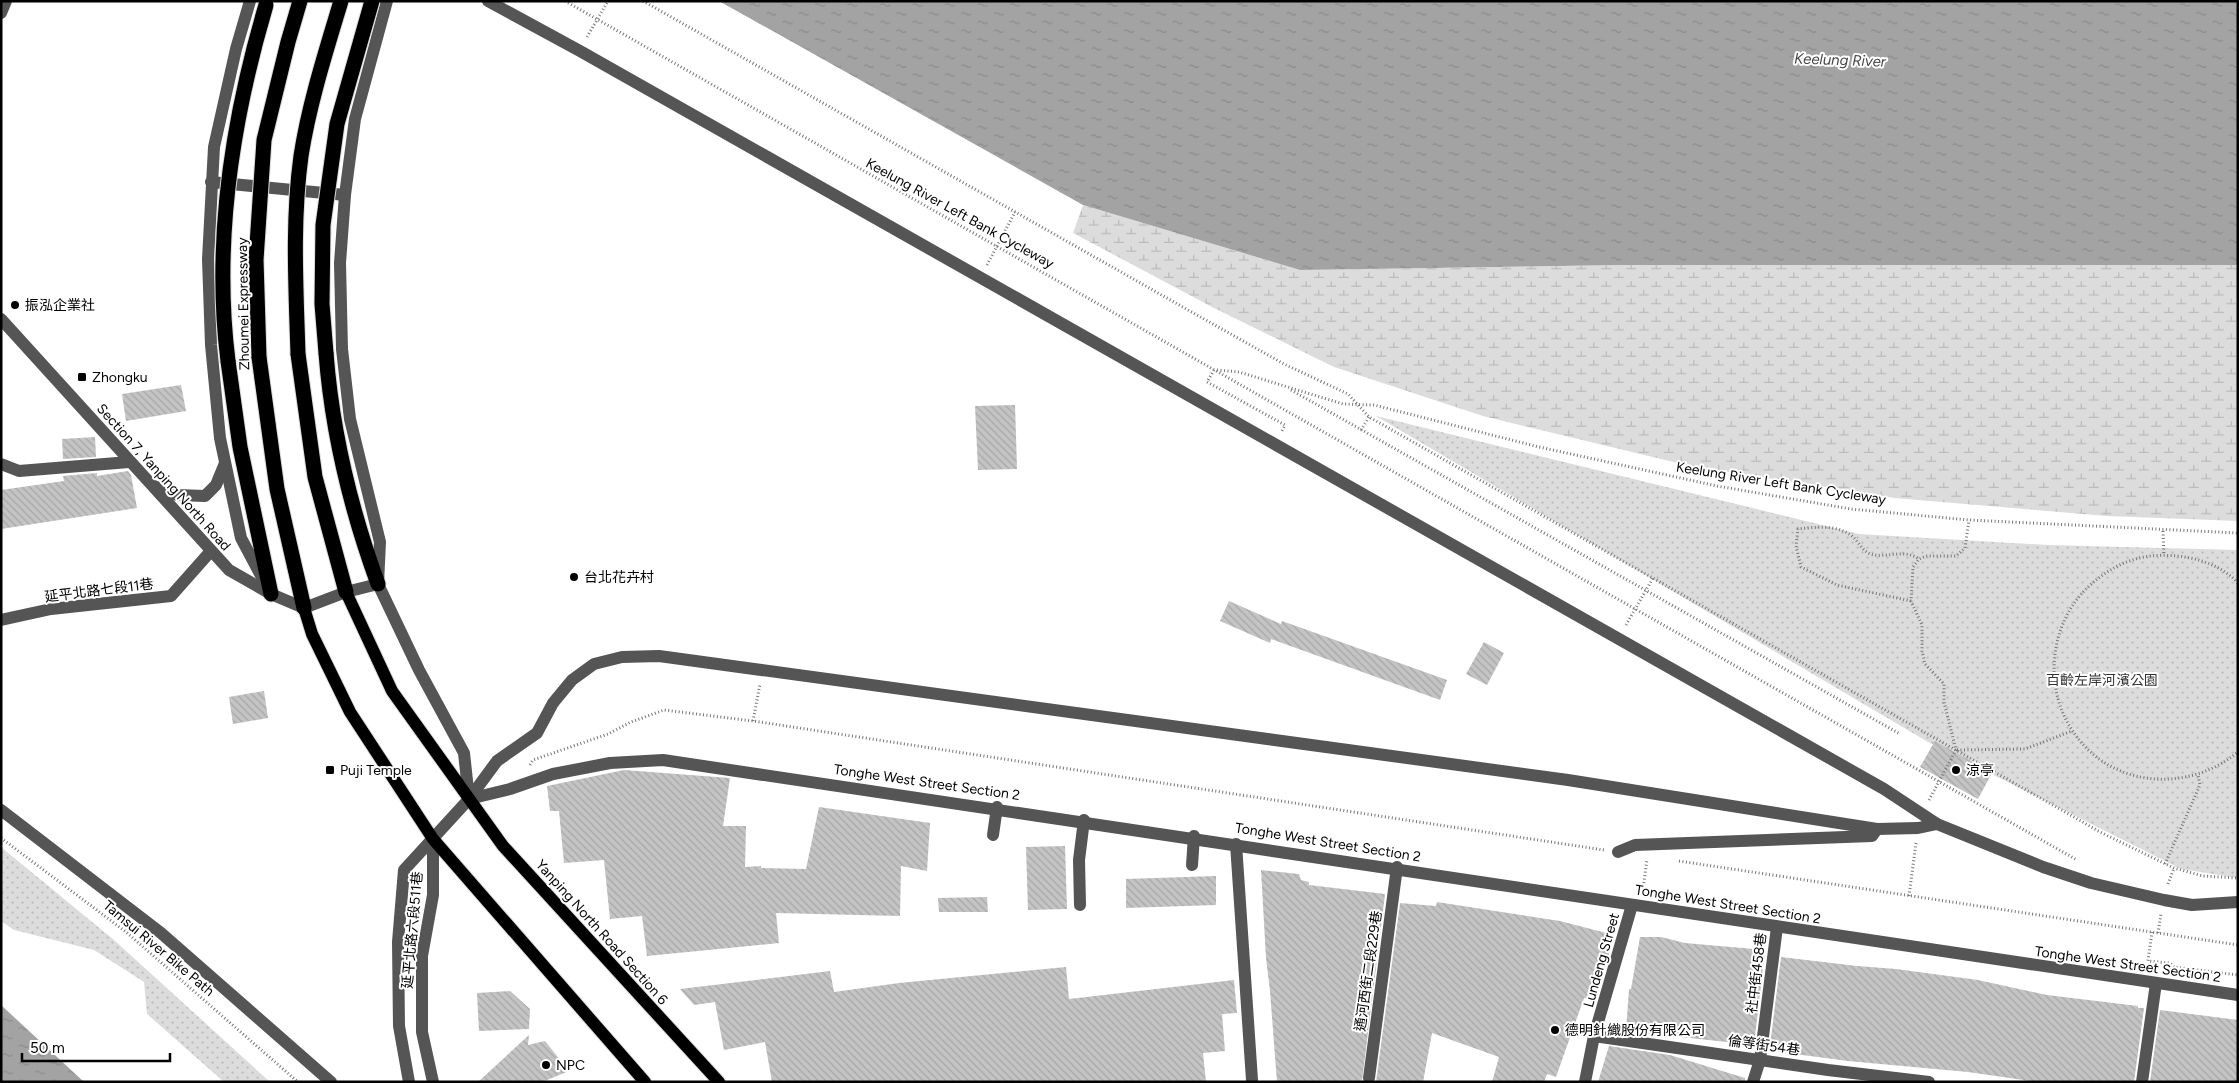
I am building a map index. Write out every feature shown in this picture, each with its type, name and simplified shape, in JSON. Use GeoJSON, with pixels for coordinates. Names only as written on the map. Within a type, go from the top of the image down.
{"type":"FeatureCollection","features":[{"type":"Feature","properties":{"kind":"highway"},"geometry":{"type":"LineString","coordinates":[[267,1],[249,60],[230,168],[222,258],[228,361],[240,447],[270,594]]}},
{"type":"Feature","properties":{"kind":"highway","name":"Zhoumei Expressway"},"geometry":{"type":"LineString","coordinates":[[300,1],[264,140],[256,260],[259,358],[277,489],[304,608]]}},
{"type":"Feature","properties":{"kind":"highway"},"geometry":{"type":"LineString","coordinates":[[341,1],[323,62],[301,156],[294,247],[298,354],[315,477],[346,592]]}},
{"type":"Feature","properties":{"kind":"highway"},"geometry":{"type":"LineString","coordinates":[[372,1],[336,124],[323,225],[322,304],[328,385],[345,471],[364,546],[378,584]]}},
{"type":"Feature","properties":{"kind":"main road"},"geometry":{"type":"LineString","coordinates":[[346,592],[392,691],[469,799]]}},
{"type":"Feature","properties":{"kind":"main road"},"geometry":{"type":"LineString","coordinates":[[304,608],[312,634],[350,712],[433,839],[645,1082]]}},
{"type":"Feature","properties":{"kind":"main road","name":"Yanping North Road Section 6"},"geometry":{"type":"LineString","coordinates":[[469,799],[503,846],[719,1082]]}},
{"type":"Feature","properties":{"kind":"street"},"geometry":{"type":"LineString","coordinates":[[1,13],[6,1]]}},
{"type":"Feature","properties":{"kind":"street"},"geometry":{"type":"LineString","coordinates":[[250,1],[236,49],[214,148],[208,260],[211,345],[220,438],[241,538],[270,594]]}},
{"type":"Feature","properties":{"kind":"street"},"geometry":{"type":"LineString","coordinates":[[387,1],[355,119],[345,195],[340,263],[342,349],[350,419],[380,542],[378,584],[419,670],[464,753],[469,799]]}},
{"type":"Feature","properties":{"kind":"street"},"geometry":{"type":"LineString","coordinates":[[488,1],[580,51],[1858,774],[1937,824],[2043,867],[2091,883],[2192,905],[2238,902]]}},
{"type":"Feature","properties":{"kind":"street"},"geometry":{"type":"LineString","coordinates":[[211,182],[345,195]]}},
{"type":"Feature","properties":{"kind":"street","name":"Section 7, Yanping North Road"},"geometry":{"type":"LineString","coordinates":[[1,318],[210,552],[229,570],[270,594],[304,608]]}},
{"type":"Feature","properties":{"kind":"street"},"geometry":{"type":"LineString","coordinates":[[1,464],[19,471],[129,462]]}},
{"type":"Feature","properties":{"kind":"street"},"geometry":{"type":"LineString","coordinates":[[150,484],[177,495],[204,496],[216,485],[225,463]]}},
{"type":"Feature","properties":{"kind":"street","name":"延平北路七段11巷"},"geometry":{"type":"LineString","coordinates":[[1,620],[50,609],[171,596],[210,552]]}},
{"type":"Feature","properties":{"kind":"street"},"geometry":{"type":"LineString","coordinates":[[304,608],[346,592],[378,584]]}},
{"type":"Feature","properties":{"kind":"street"},"geometry":{"type":"LineString","coordinates":[[409,1082],[399,1026],[398,942],[404,870],[469,799],[497,761],[537,733],[553,703],[572,680],[594,664],[622,657],[659,656],[1568,780],[1877,829],[1918,828],[1937,824]]}},
{"type":"Feature","properties":{"kind":"street","name":"Tonghe West Street Section 2"},"geometry":{"type":"LineString","coordinates":[[469,799],[510,789],[553,774],[610,763],[663,760],[1194,836],[1632,905],[2238,995]]}},
{"type":"Feature","properties":{"kind":"street"},"geometry":{"type":"LineString","coordinates":[[993,835],[997,807]]}},
{"type":"Feature","properties":{"kind":"street"},"geometry":{"type":"LineString","coordinates":[[1,810],[160,933],[332,1082]]}},
{"type":"Feature","properties":{"kind":"street"},"geometry":{"type":"LineString","coordinates":[[1080,905],[1079,860],[1084,820]]}},
{"type":"Feature","properties":{"kind":"street"},"geometry":{"type":"LineString","coordinates":[[1618,852],[1635,845],[1872,836],[1877,829]]}},
{"type":"Feature","properties":{"kind":"street"},"geometry":{"type":"LineString","coordinates":[[1192,865],[1194,836]]}},
{"type":"Feature","properties":{"kind":"street","name":"延平北路六段511巷"},"geometry":{"type":"LineString","coordinates":[[433,839],[433,895],[422,956],[422,1032],[433,1082]]}},
{"type":"Feature","properties":{"kind":"street"},"geometry":{"type":"LineString","coordinates":[[1236,844],[1252,1080]]}},
{"type":"Feature","properties":{"kind":"street","name":"通河西街二段229巷"},"geometry":{"type":"LineString","coordinates":[[1369,1078],[1397,868]]}},
{"type":"Feature","properties":{"kind":"street","name":"Lundeng Street"},"geometry":{"type":"LineString","coordinates":[[1585,1082],[1594,1036],[1632,905]]}},
{"type":"Feature","properties":{"kind":"street","name":"社中街458巷"},"geometry":{"type":"LineString","coordinates":[[1753,1082],[1760,1060],[1777,927]]}},
{"type":"Feature","properties":{"kind":"street"},"geometry":{"type":"LineString","coordinates":[[2142,1082],[2156,983]]}},
{"type":"Feature","properties":{"kind":"street","name":"倫等街54巷"},"geometry":{"type":"LineString","coordinates":[[1594,1036],[1929,1082]]}},
{"type":"Feature","properties":{"kind":"path","name":"Keelung River Left Bank Cycleway"},"geometry":{"type":"LineString","coordinates":[[565,1],[1214,370],[1239,372],[1343,404],[1374,406],[1539,447],[1717,486],[1851,509],[1969,520],[2238,533]]}},
{"type":"Feature","properties":{"kind":"path"},"geometry":{"type":"LineString","coordinates":[[597,20],[608,1]]}},
{"type":"Feature","properties":{"kind":"path","name":"Keelung River Left Bank Cycleway"},"geometry":{"type":"LineString","coordinates":[[643,1],[1284,364],[1348,394],[1359,406]]}},
{"type":"Feature","properties":{"kind":"path"},"geometry":{"type":"LineString","coordinates":[[984,270],[1015,212]]}},
{"type":"Feature","properties":{"kind":"path"},"geometry":{"type":"LineString","coordinates":[[1273,429],[1281,433],[1285,425],[1207,382],[1214,370],[2083,863]]}},
{"type":"Feature","properties":{"kind":"path"},"geometry":{"type":"LineString","coordinates":[[1284,386],[1900,734]]}},
{"type":"Feature","properties":{"kind":"path"},"geometry":{"type":"LineString","coordinates":[[1359,406],[1369,416],[2102,833],[2174,868],[2203,876],[2238,878]]}},
{"type":"Feature","properties":{"kind":"path"},"geometry":{"type":"LineString","coordinates":[[1361,430],[1369,416]]}},
{"type":"Feature","properties":{"kind":"path"},"geometry":{"type":"LineString","coordinates":[[1921,814],[1941,781],[1956,750],[1944,702],[1944,684],[1925,664],[1922,651],[1922,625],[1911,601],[1913,567],[1919,559],[1926,556],[1956,556],[1965,548],[1969,520]]}},
{"type":"Feature","properties":{"kind":"path"},"geometry":{"type":"LineString","coordinates":[[1911,601],[1838,585],[1801,567],[1796,546],[1798,528],[1819,526],[1845,532],[1869,553],[1881,555],[1905,553],[1919,559]]}},
{"type":"Feature","properties":{"kind":"path"},"geometry":{"type":"LineString","coordinates":[[2163,530],[2164,555]]}},
{"type":"Feature","properties":{"kind":"path"},"geometry":{"type":"LineString","coordinates":[[2238,583],[2218,568],[2182,556],[2164,555],[2127,562],[2111,569],[2082,593],[2066,616],[2057,642],[2054,677],[2062,710],[2072,731],[2094,754],[2125,772],[2161,781],[2198,775],[2215,768],[2238,752]]}},
{"type":"Feature","properties":{"kind":"path"},"geometry":{"type":"LineString","coordinates":[[1636,608],[1653,578]]}},
{"type":"Feature","properties":{"kind":"path"},"geometry":{"type":"LineString","coordinates":[[753,721],[762,671]]}},
{"type":"Feature","properties":{"kind":"path"},"geometry":{"type":"LineString","coordinates":[[533,760],[608,734],[631,722],[664,710],[753,721],[1618,852]]}},
{"type":"Feature","properties":{"kind":"path"},"geometry":{"type":"LineString","coordinates":[[1956,750],[2025,749],[2072,731]]}},
{"type":"Feature","properties":{"kind":"path"},"geometry":{"type":"LineString","coordinates":[[2165,864],[2200,785],[2198,775]]}},
{"type":"Feature","properties":{"kind":"path"},"geometry":{"type":"LineString","coordinates":[[1909,896],[1918,828]]}},
{"type":"Feature","properties":{"kind":"path","name":"Tamsui River Bike Path"},"geometry":{"type":"LineString","coordinates":[[1,838],[126,932],[298,1082]]}},
{"type":"Feature","properties":{"kind":"path"},"geometry":{"type":"LineString","coordinates":[[1635,892],[1642,893],[1647,856],[1657,858]]}},
{"type":"Feature","properties":{"kind":"path"},"geometry":{"type":"LineString","coordinates":[[1676,860],[2238,944]]}},
{"type":"Feature","properties":{"kind":"path"},"geometry":{"type":"LineString","coordinates":[[2166,891],[2174,868]]}},
{"type":"Feature","properties":{"kind":"path"},"geometry":{"type":"LineString","coordinates":[[2158,933],[2162,909]]}},
{"type":"Feature","properties":{"kind":"path"},"geometry":{"type":"LineString","coordinates":[[2152,932],[2148,960],[2170,964],[2174,967],[2238,976]]}},
{"type":"Feature","properties":{"kind":"green space"},"geometry":{"type":"Polygon","coordinates":[[[1083,205],[1300,270],[1620,265],[2238,265],[2238,521],[2107,516],[1894,498],[1690,466],[1483,416],[1334,367],[1214,308],[1073,233],[1083,205]]]}},
{"type":"Feature","properties":{"kind":"green space","name":"百齡左岸河濱公園"},"geometry":{"type":"Polygon","coordinates":[[[1376,416],[1859,534],[2048,545],[2238,550],[2238,878],[2181,869],[1928,742],[1376,416]]]}},
{"type":"Feature","properties":{"kind":"green space"},"geometry":{"type":"Polygon","coordinates":[[[1,847],[114,940],[270,1082],[224,1082],[147,1014],[144,982],[94,950],[14,930],[1,921],[1,847]]]}},
{"type":"Feature","properties":{"kind":"water","name":"Keelung River"},"geometry":{"type":"Polygon","coordinates":[[[719,1],[2238,1],[2238,265],[1620,265],[1300,270],[1083,205],[719,1]]]}},
{"type":"Feature","properties":{"kind":"water"},"geometry":{"type":"Polygon","coordinates":[[[1,1005],[84,1082],[1,1082],[1,1005]]]}},
{"type":"Feature","properties":{"kind":"building"},"geometry":{"type":"Polygon","coordinates":[[[181,385],[186,411],[126,421],[122,394],[181,385]]]}},
{"type":"Feature","properties":{"kind":"building"},"geometry":{"type":"Polygon","coordinates":[[[1015,405],[1017,469],[978,470],[975,406],[1015,405]]]}},
{"type":"Feature","properties":{"kind":"building"},"geometry":{"type":"Polygon","coordinates":[[[95,437],[96,457],[63,459],[62,439],[95,437]]]}},
{"type":"Feature","properties":{"kind":"building"},"geometry":{"type":"Polygon","coordinates":[[[128,471],[131,475],[137,508],[1,529],[1,490],[64,481],[63,476],[97,473],[97,476],[128,471]]]}},
{"type":"Feature","properties":{"kind":"building"},"geometry":{"type":"Polygon","coordinates":[[[1229,601],[1281,624],[1282,621],[1447,680],[1440,700],[1271,639],[1270,643],[1220,621],[1229,601]]]}},
{"type":"Feature","properties":{"kind":"building"},"geometry":{"type":"Polygon","coordinates":[[[1484,642],[1504,653],[1487,685],[1466,674],[1484,642]]]}},
{"type":"Feature","properties":{"kind":"building"},"geometry":{"type":"Polygon","coordinates":[[[264,691],[268,718],[233,724],[229,697],[264,691]]]}},
{"type":"Feature","properties":{"kind":"building","name":"涼亭"},"geometry":{"type":"Polygon","coordinates":[[[1935,741],[1992,773],[1978,799],[1920,767],[1935,741]]]}},
{"type":"Feature","properties":{"kind":"building"},"geometry":{"type":"Polygon","coordinates":[[[624,770],[730,778],[723,826],[746,826],[745,867],[761,866],[761,868],[806,869],[819,807],[930,823],[927,871],[901,866],[900,916],[776,913],[779,943],[647,956],[642,916],[610,919],[604,860],[564,863],[559,811],[550,811],[547,786],[624,770]]]}},
{"type":"Feature","properties":{"kind":"building"},"geometry":{"type":"Polygon","coordinates":[[[1065,846],[1067,909],[1028,910],[1026,847],[1065,846]]]}},
{"type":"Feature","properties":{"kind":"building"},"geometry":{"type":"Polygon","coordinates":[[[1261,870],[1299,874],[1301,880],[1309,882],[1309,885],[1385,894],[1362,1081],[1277,1082],[1266,958],[1261,870]]]}},
{"type":"Feature","properties":{"kind":"building"},"geometry":{"type":"Polygon","coordinates":[[[1216,876],[1216,905],[1126,908],[1126,879],[1216,876]]]}},
{"type":"Feature","properties":{"kind":"building"},"geometry":{"type":"Polygon","coordinates":[[[987,897],[988,912],[939,912],[938,898],[987,897]]]}},
{"type":"Feature","properties":{"kind":"building"},"geometry":{"type":"Polygon","coordinates":[[[1437,902],[1560,921],[1614,935],[1596,1001],[1584,998],[1556,1077],[1547,1074],[1544,1082],[1492,1082],[1499,1057],[1432,1033],[1423,1082],[1376,1082],[1400,903],[1436,906],[1437,902]]]}},
{"type":"Feature","properties":{"kind":"building"},"geometry":{"type":"Polygon","coordinates":[[[1640,937],[1661,937],[1685,943],[1765,950],[1754,1045],[1626,1031],[1629,989],[1631,989],[1640,937]]]}},
{"type":"Feature","properties":{"kind":"building"},"geometry":{"type":"Polygon","coordinates":[[[1781,957],[1978,980],[2047,995],[2144,1008],[2134,1082],[2037,1082],[1968,1072],[1848,1061],[1773,1051],[1773,1047],[1770,1046],[1781,957]]]}},
{"type":"Feature","properties":{"kind":"building"},"geometry":{"type":"Polygon","coordinates":[[[1066,967],[1069,999],[1234,980],[1237,1013],[1222,1014],[1225,1051],[1203,1053],[1206,1082],[772,1082],[765,1042],[724,1050],[715,1002],[694,1005],[680,989],[830,971],[834,992],[899,983],[1066,967]]]}},
{"type":"Feature","properties":{"kind":"building"},"geometry":{"type":"Polygon","coordinates":[[[510,991],[530,1009],[529,1029],[479,1031],[477,993],[510,991]]]}},
{"type":"Feature","properties":{"kind":"building"},"geometry":{"type":"Polygon","coordinates":[[[2160,1010],[2238,1020],[2238,1082],[2150,1082],[2160,1010]]]}},
{"type":"Feature","properties":{"kind":"building"},"geometry":{"type":"Polygon","coordinates":[[[529,1035],[528,1045],[545,1041],[569,1071],[542,1082],[478,1082],[529,1035]]]}},
{"type":"Feature","properties":{"kind":"building"},"geometry":{"type":"Polygon","coordinates":[[[1609,1046],[1670,1055],[1745,1078],[1745,1082],[1598,1082],[1609,1046]]]}},
{"type":"Feature","properties":{"kind":"place","name":"振泓企業社"},"geometry":{"type":"Point","coordinates":[15,305]}},
{"type":"Feature","properties":{"kind":"place","name":"Zhongku"},"geometry":{"type":"Point","coordinates":[82,377]}},
{"type":"Feature","properties":{"kind":"place","name":"台北花卉村"},"geometry":{"type":"Point","coordinates":[574,577]}},
{"type":"Feature","properties":{"kind":"place","name":"Puji Temple"},"geometry":{"type":"Point","coordinates":[330,770]}},
{"type":"Feature","properties":{"kind":"place","name":"涼亭"},"geometry":{"type":"Point","coordinates":[1956,770]}},
{"type":"Feature","properties":{"kind":"place","name":"德明針織股份有限公司"},"geometry":{"type":"Point","coordinates":[1555,1030]}},
{"type":"Feature","properties":{"kind":"place","name":"NPC"},"geometry":{"type":"Point","coordinates":[546,1065]}}]}
